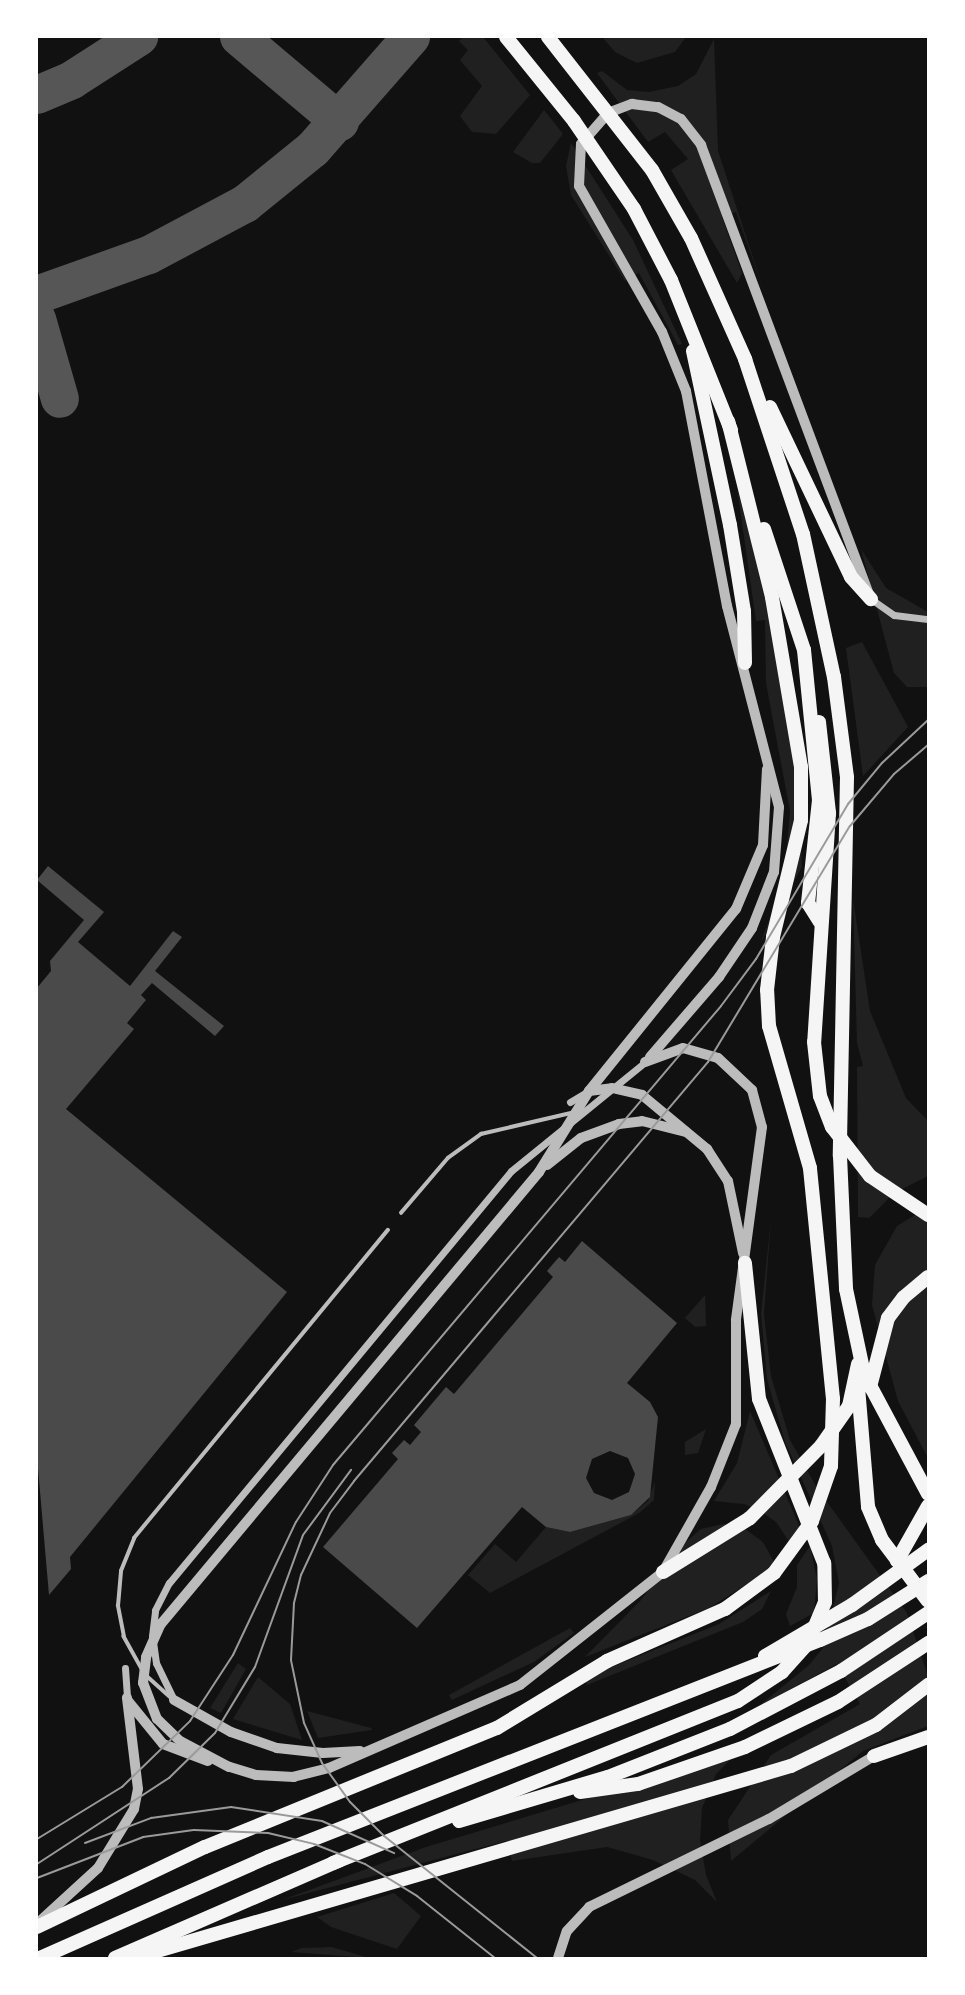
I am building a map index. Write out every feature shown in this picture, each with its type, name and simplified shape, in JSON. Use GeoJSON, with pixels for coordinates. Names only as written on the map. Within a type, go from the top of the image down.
{"type":"FeatureCollection","features":[{"type":"Feature","properties":{"kind":"highway"},"geometry":{"type":"LineString","coordinates":[[506,37],[620,185],[682,305],[728,421],[804,650],[825,750],[827,783],[814,1042],[820,1096],[832,1127],[870,1177],[928,1215]]}},
{"type":"Feature","properties":{"kind":"highway"},"geometry":{"type":"LineString","coordinates":[[548,37],[666,192],[703,261],[746,359],[802,468],[850,577],[871,599]]}},
{"type":"Feature","properties":{"kind":"highway"},"geometry":{"type":"LineString","coordinates":[[682,305],[730,525],[744,611],[745,663]]}},
{"type":"Feature","properties":{"kind":"highway"},"geometry":{"type":"LineString","coordinates":[[746,359],[803,534],[844,740],[840,1156],[846,1289],[864,1385],[868,1507],[882,1540],[928,1601]]}},
{"type":"Feature","properties":{"kind":"highway"},"geometry":{"type":"LineString","coordinates":[[37,1925],[205,1847],[497,1728],[607,1661],[714,1615],[756,1589],[789,1556],[818,1508],[831,1466],[834,1426],[820,1254],[810,1168],[769,1026],[767,990],[773,937],[801,820],[801,767],[772,597],[728,421]]}},
{"type":"Feature","properties":{"kind":"highway"},"geometry":{"type":"LineString","coordinates":[[804,650],[819,800],[808,903],[820,922]]}},
{"type":"Feature","properties":{"kind":"highway"},"geometry":{"type":"LineString","coordinates":[[115,1958],[333,1863],[738,1701],[782,1672],[808,1643],[825,1602],[824,1563],[759,1399],[745,1263]]}},
{"type":"Feature","properties":{"kind":"highway"},"geometry":{"type":"LineString","coordinates":[[663,1572],[750,1518],[821,1446],[864,1385],[888,1318],[904,1297],[928,1277]]}},
{"type":"Feature","properties":{"kind":"highway"},"geometry":{"type":"LineString","coordinates":[[864,1385],[928,1493]]}},
{"type":"Feature","properties":{"kind":"highway"},"geometry":{"type":"LineString","coordinates":[[897,1561],[928,1506]]}},
{"type":"Feature","properties":{"kind":"highway"},"geometry":{"type":"LineString","coordinates":[[734,1674],[852,1605],[928,1550]]}},
{"type":"Feature","properties":{"kind":"highway"},"geometry":{"type":"LineString","coordinates":[[40,1958],[220,1877],[868,1619],[928,1581]]}},
{"type":"Feature","properties":{"kind":"highway"},"geometry":{"type":"LineString","coordinates":[[333,1863],[682,1750],[841,1671],[928,1613]]}},
{"type":"Feature","properties":{"kind":"highway"},"geometry":{"type":"LineString","coordinates":[[556,1793],[638,1784],[691,1768],[745,1747],[838,1702],[928,1643]]}},
{"type":"Feature","properties":{"kind":"highway"},"geometry":{"type":"LineString","coordinates":[[132,1958],[791,1766],[876,1726],[928,1685]]}},
{"type":"Feature","properties":{"kind":"highway"},"geometry":{"type":"LineString","coordinates":[[874,1756],[928,1737]]}},
{"type":"Feature","properties":{"kind":"street"},"geometry":{"type":"LineString","coordinates":[[371,1750],[323,1753],[277,1748],[231,1732],[174,1699],[156,1664],[152,1636],[155,1610],[169,1583],[511,1171],[602,1100],[645,1062],[719,977],[752,928],[774,872],[779,807],[767,769],[745,663],[727,606],[686,391],[670,347],[590,212],[578,177],[585,137],[608,113],[624,106],[650,105],[681,119],[701,145],[871,599],[894,615],[927,619]]}},
{"type":"Feature","properties":{"kind":"street"},"geometry":{"type":"LineString","coordinates":[[229,1767],[170,1734],[152,1711],[142,1676],[154,1635],[226,1543],[538,1172],[589,1091],[744,897],[766,831],[767,769]]}},
{"type":"Feature","properties":{"kind":"street"},"geometry":{"type":"LineString","coordinates":[[127,1698],[144,1725],[163,1744],[256,1775],[294,1777],[371,1750],[520,1685],[663,1572],[712,1488],[733,1436],[739,1402],[736,1320],[756,1198],[760,1111],[742,1076],[718,1058],[683,1048],[645,1062]]}},
{"type":"Feature","properties":{"kind":"street"},"geometry":{"type":"LineString","coordinates":[[570,1102],[589,1091],[612,1088],[637,1093],[707,1149],[728,1181],[745,1263]]}},
{"type":"Feature","properties":{"kind":"street"},"geometry":{"type":"LineString","coordinates":[[538,1172],[581,1138],[619,1124],[642,1121],[688,1132]]}},
{"type":"Feature","properties":{"kind":"street"},"geometry":{"type":"LineString","coordinates":[[37,1925],[98,1868],[134,1809],[138,1789],[125,1668]]}},
{"type":"Feature","properties":{"kind":"street"},"geometry":{"type":"LineString","coordinates":[[558,1958],[567,1931],[589,1907],[733,1838],[874,1756]]}},
{"type":"Feature","properties":{"kind":"lane"},"geometry":{"type":"LineString","coordinates":[[401,1213],[448,1158],[481,1134],[561,1116],[602,1100]]}},
{"type":"Feature","properties":{"kind":"lane"},"geometry":{"type":"LineString","coordinates":[[174,1699],[143,1671],[121,1627],[119,1584],[129,1548],[146,1519],[388,1230]]}},
{"type":"Feature","properties":{"kind":"shaded area"},"geometry":{"type":"Polygon","coordinates":[[[463,37],[483,37],[530,95],[496,134],[472,132],[460,116],[482,86],[460,60],[468,50],[459,41],[463,37]]]}},
{"type":"Feature","properties":{"kind":"shaded area"},"geometry":{"type":"Polygon","coordinates":[[[602,37],[686,37],[675,52],[637,63],[615,52],[602,37]]]}},
{"type":"Feature","properties":{"kind":"shaded area"},"geometry":{"type":"Polygon","coordinates":[[[714,39],[718,151],[765,294],[736,212],[722,217],[742,273],[737,283],[671,170],[688,159],[665,132],[648,142],[597,73],[602,71],[627,90],[649,92],[678,86],[696,74],[714,39]]]}},
{"type":"Feature","properties":{"kind":"shaded area"},"geometry":{"type":"Polygon","coordinates":[[[544,110],[563,134],[540,163],[532,163],[513,152],[544,110]]]}},
{"type":"Feature","properties":{"kind":"shaded area"},"geometry":{"type":"Polygon","coordinates":[[[571,143],[633,240],[682,344],[678,345],[639,273],[625,281],[571,195],[566,166],[571,143]]]}},
{"type":"Feature","properties":{"kind":"shaded area"},"geometry":{"type":"Polygon","coordinates":[[[737,488],[772,619],[799,793],[802,867],[760,944],[784,881],[790,811],[766,683],[765,620],[756,621],[737,488]]]}},
{"type":"Feature","properties":{"kind":"shaded area"},"geometry":{"type":"Polygon","coordinates":[[[861,549],[886,588],[928,612],[928,687],[907,687],[894,673],[861,549]]]}},
{"type":"Feature","properties":{"kind":"shaded area"},"geometry":{"type":"Polygon","coordinates":[[[862,642],[908,727],[863,776],[846,648],[862,642]]]}},
{"type":"Feature","properties":{"kind":"shaded area"},"geometry":{"type":"Polygon","coordinates":[[[853,899],[870,1011],[906,1098],[928,1121],[928,1176],[894,1193],[869,1218],[858,1217],[857,1067],[863,1066],[857,1043],[853,899]]]}},
{"type":"Feature","properties":{"kind":"shaded area"},"geometry":{"type":"Polygon","coordinates":[[[928,1207],[928,1458],[898,1401],[872,1305],[875,1265],[897,1226],[928,1207]]]}},
{"type":"Feature","properties":{"kind":"shaded area"},"geometry":{"type":"Polygon","coordinates":[[[771,1219],[764,1314],[771,1376],[790,1440],[817,1488],[907,1613],[928,1676],[928,1726],[863,1751],[731,1861],[728,1820],[771,1755],[860,1704],[837,1664],[759,1706],[809,1665],[823,1648],[839,1583],[832,1546],[785,1442],[767,1379],[761,1314],[771,1219]]]}},
{"type":"Feature","properties":{"kind":"shaded area"},"geometry":{"type":"Polygon","coordinates":[[[705,1295],[706,1326],[695,1327],[685,1318],[705,1295]]]}},
{"type":"Feature","properties":{"kind":"shaded area"},"geometry":{"type":"Polygon","coordinates":[[[750,1411],[800,1528],[790,1543],[776,1522],[762,1512],[744,1504],[714,1501],[737,1463],[750,1411]]]}},
{"type":"Feature","properties":{"kind":"shaded area"},"geometry":{"type":"Polygon","coordinates":[[[706,1429],[698,1453],[685,1455],[685,1442],[706,1429]]]}},
{"type":"Feature","properties":{"kind":"shaded area"},"geometry":{"type":"Polygon","coordinates":[[[655,1481],[654,1500],[639,1513],[490,1593],[468,1575],[495,1544],[516,1562],[546,1527],[570,1532],[631,1515],[648,1501],[655,1481]]]}},
{"type":"Feature","properties":{"kind":"shaded area"},"geometry":{"type":"Polygon","coordinates":[[[723,1524],[745,1529],[763,1542],[774,1562],[763,1574],[709,1608],[585,1657],[641,1600],[680,1547],[701,1529],[723,1524]]]}},
{"type":"Feature","properties":{"kind":"shaded area"},"geometry":{"type":"Polygon","coordinates":[[[810,1546],[817,1579],[814,1613],[790,1626],[786,1614],[797,1587],[797,1565],[810,1546]]]}},
{"type":"Feature","properties":{"kind":"shaded area"},"geometry":{"type":"Polygon","coordinates":[[[771,1591],[762,1609],[743,1622],[587,1685],[584,1678],[719,1624],[771,1591]]]}},
{"type":"Feature","properties":{"kind":"shaded area"},"geometry":{"type":"Polygon","coordinates":[[[570,1628],[574,1633],[534,1662],[452,1700],[449,1695],[570,1628]]]}},
{"type":"Feature","properties":{"kind":"shaded area"},"geometry":{"type":"Polygon","coordinates":[[[238,1663],[246,1669],[221,1713],[210,1708],[238,1663]]]}},
{"type":"Feature","properties":{"kind":"shaded area"},"geometry":{"type":"Polygon","coordinates":[[[258,1677],[290,1704],[302,1740],[233,1719],[258,1677]]]}},
{"type":"Feature","properties":{"kind":"shaded area"},"geometry":{"type":"Polygon","coordinates":[[[307,1711],[371,1728],[372,1730],[318,1738],[307,1711]]]}},
{"type":"Feature","properties":{"kind":"shaded area"},"geometry":{"type":"Polygon","coordinates":[[[727,1746],[734,1756],[716,1774],[702,1808],[700,1840],[706,1875],[717,1902],[695,1880],[653,1860],[607,1847],[512,1861],[506,1841],[282,1900],[426,1847],[615,1790],[727,1746]]]}},
{"type":"Feature","properties":{"kind":"shaded area"},"geometry":{"type":"Polygon","coordinates":[[[394,1893],[421,1916],[397,1949],[331,1927],[317,1917],[394,1893]]]}},
{"type":"Feature","properties":{"kind":"shaded area"},"geometry":{"type":"Polygon","coordinates":[[[332,1947],[369,1958],[291,1952],[302,1948],[332,1947]]]}},
{"type":"Feature","properties":{"kind":"building"},"geometry":{"type":"Polygon","coordinates":[[[48,866],[104,912],[78,942],[130,986],[173,931],[182,937],[155,971],[224,1026],[215,1036],[152,983],[141,995],[146,1000],[127,1023],[134,1029],[66,1109],[287,1292],[70,1557],[71,1569],[49,1595],[37,1457],[37,988],[51,971],[50,961],[84,920],[37,880],[48,866]]]}},
{"type":"Feature","properties":{"kind":"building"},"geometry":{"type":"Polygon","coordinates":[[[582,1241],[677,1323],[627,1383],[650,1402],[658,1417],[650,1497],[631,1515],[570,1532],[546,1527],[522,1507],[417,1628],[323,1547],[398,1459],[392,1453],[404,1440],[410,1445],[421,1432],[414,1425],[446,1387],[454,1394],[553,1277],[547,1271],[559,1257],[565,1262],[582,1241]],[[610,1451],[592,1459],[586,1478],[594,1493],[612,1500],[629,1492],[635,1474],[628,1458],[610,1451]]]}},
{"type":"Feature","properties":{"kind":"taxiway"},"geometry":{"type":"LineString","coordinates":[[37,95],[72,80],[139,37]]}},
{"type":"Feature","properties":{"kind":"taxiway"},"geometry":{"type":"LineString","coordinates":[[239,37],[340,122]]}},
{"type":"Feature","properties":{"kind":"taxiway"},"geometry":{"type":"LineString","coordinates":[[37,295],[149,255],[245,204],[313,149],[411,37]]}},
{"type":"Feature","properties":{"kind":"taxiway"},"geometry":{"type":"LineString","coordinates":[[37,319],[60,399]]}},
{"type":"Feature","properties":{"kind":"tram line"},"geometry":{"type":"LineString","coordinates":[[37,1839],[122,1787],[190,1721],[233,1655],[296,1522],[333,1465],[721,1006],[756,959],[848,804],[882,763],[928,720]]}},
{"type":"Feature","properties":{"kind":"tram line"},"geometry":{"type":"LineString","coordinates":[[537,1958],[384,1836],[350,1802],[322,1763],[304,1723],[291,1660],[294,1603],[301,1575],[330,1513],[354,1481],[708,1062],[850,826],[894,774],[928,745]]}},
{"type":"Feature","properties":{"kind":"tram line"},"geometry":{"type":"LineString","coordinates":[[37,1864],[169,1778],[215,1733],[255,1667],[303,1535],[351,1470]]}},
{"type":"Feature","properties":{"kind":"tram line"},"geometry":{"type":"LineString","coordinates":[[85,1843],[151,1818],[231,1807],[322,1821],[394,1853]]}},
{"type":"Feature","properties":{"kind":"tram line"},"geometry":{"type":"LineString","coordinates":[[37,1878],[143,1837],[194,1830],[268,1833],[314,1844],[365,1864],[417,1896],[495,1958]]}}]}
